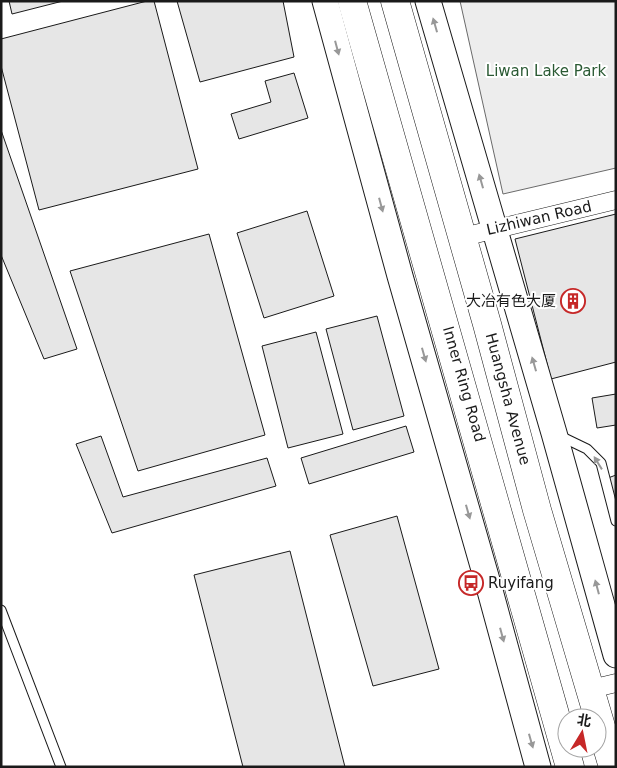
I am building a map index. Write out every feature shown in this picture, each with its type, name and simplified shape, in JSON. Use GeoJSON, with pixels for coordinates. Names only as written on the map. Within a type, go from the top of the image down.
{"type":"FeatureCollection","features":[{"type":"Feature","properties":{"kind":"highway"},"geometry":{"type":"LineString","coordinates":[[352,1],[571,767]]}},
{"type":"Feature","properties":{"kind":"highway","name":"Inner Ring Road"},"geometry":{"type":"LineString","coordinates":[[356,1],[571,767]]}},
{"type":"Feature","properties":{"kind":"highway"},"geometry":{"type":"LineString","coordinates":[[390,1],[588,708]]}},
{"type":"Feature","properties":{"kind":"highway","name":"Huangsha Avenue"},"geometry":{"type":"LineString","coordinates":[[395,1],[463,237],[537,510],[603,686],[613,767]]}},
{"type":"Feature","properties":{"kind":"main road"},"geometry":{"type":"LineString","coordinates":[[325,1],[538,767]]}},
{"type":"Feature","properties":{"kind":"main road"},"geometry":{"type":"LineString","coordinates":[[428,1],[614,637]]}},
{"type":"Feature","properties":{"kind":"main road"},"geometry":{"type":"LineString","coordinates":[[514,420],[551,422]]}},
{"type":"Feature","properties":{"kind":"street","name":"Lizhiwan Road"},"geometry":{"type":"LineString","coordinates":[[463,237],[616,200]]}},
{"type":"Feature","properties":{"kind":"street"},"geometry":{"type":"LineString","coordinates":[[410,309],[438,301]]}},
{"type":"Feature","properties":{"kind":"street"},"geometry":{"type":"LineString","coordinates":[[524,716],[553,707]]}},
{"type":"Feature","properties":{"kind":"lane"},"geometry":{"type":"LineString","coordinates":[[551,422],[587,449],[601,463],[616,521]]}},
{"type":"Feature","properties":{"kind":"lane"},"geometry":{"type":"LineString","coordinates":[[1,610],[61,767]]}},
{"type":"Feature","properties":{"kind":"green space","name":"Liwan Lake Park"},"geometry":{"type":"Polygon","coordinates":[[[460,1],[616,1],[616,168],[503,194],[460,1]]]}},
{"type":"Feature","properties":{"kind":"building"},"geometry":{"type":"Polygon","coordinates":[[[9,1],[63,1],[12,14],[9,1]]]}},
{"type":"Feature","properties":{"kind":"building"},"geometry":{"type":"Polygon","coordinates":[[[147,1],[154,1],[198,169],[39,210],[1,66],[1,39],[147,1]]]}},
{"type":"Feature","properties":{"kind":"building"},"geometry":{"type":"Polygon","coordinates":[[[177,1],[283,1],[294,57],[200,82],[177,1]]]}},
{"type":"Feature","properties":{"kind":"building"},"geometry":{"type":"Polygon","coordinates":[[[294,73],[308,118],[239,139],[231,114],[271,102],[265,81],[294,73]]]}},
{"type":"Feature","properties":{"kind":"building"},"geometry":{"type":"Polygon","coordinates":[[[1,130],[77,349],[44,359],[1,255],[1,130]]]}},
{"type":"Feature","properties":{"kind":"building"},"geometry":{"type":"Polygon","coordinates":[[[307,211],[334,296],[264,318],[237,233],[307,211]]]}},
{"type":"Feature","properties":{"kind":"building","name":"大冶有色大厦"},"geometry":{"type":"Polygon","coordinates":[[[616,214],[616,362],[551,379],[515,239],[616,214]]]}},
{"type":"Feature","properties":{"kind":"building"},"geometry":{"type":"Polygon","coordinates":[[[209,234],[265,435],[138,471],[70,271],[209,234]]]}},
{"type":"Feature","properties":{"kind":"building"},"geometry":{"type":"Polygon","coordinates":[[[377,316],[404,416],[353,430],[326,329],[377,316]]]}},
{"type":"Feature","properties":{"kind":"building"},"geometry":{"type":"Polygon","coordinates":[[[316,332],[343,434],[288,448],[262,346],[316,332]]]}},
{"type":"Feature","properties":{"kind":"building"},"geometry":{"type":"Polygon","coordinates":[[[616,394],[616,425],[597,428],[592,398],[616,394]]]}},
{"type":"Feature","properties":{"kind":"building"},"geometry":{"type":"Polygon","coordinates":[[[406,426],[414,452],[309,484],[301,458],[406,426]]]}},
{"type":"Feature","properties":{"kind":"building"},"geometry":{"type":"Polygon","coordinates":[[[101,436],[123,497],[267,458],[276,486],[112,533],[76,444],[101,436]]]}},
{"type":"Feature","properties":{"kind":"building"},"geometry":{"type":"Polygon","coordinates":[[[616,475],[616,510],[608,478],[616,475]]]}},
{"type":"Feature","properties":{"kind":"building"},"geometry":{"type":"Polygon","coordinates":[[[397,516],[439,669],[373,686],[330,535],[397,516]]]}},
{"type":"Feature","properties":{"kind":"building"},"geometry":{"type":"Polygon","coordinates":[[[290,551],[345,767],[243,767],[194,575],[290,551]]]}},
{"type":"Feature","properties":{"kind":"place","name":"大冶有色大厦"},"geometry":{"type":"Point","coordinates":[573,301]}},
{"type":"Feature","properties":{"kind":"place","name":"Ruyifang"},"geometry":{"type":"Point","coordinates":[471,583]}}]}
